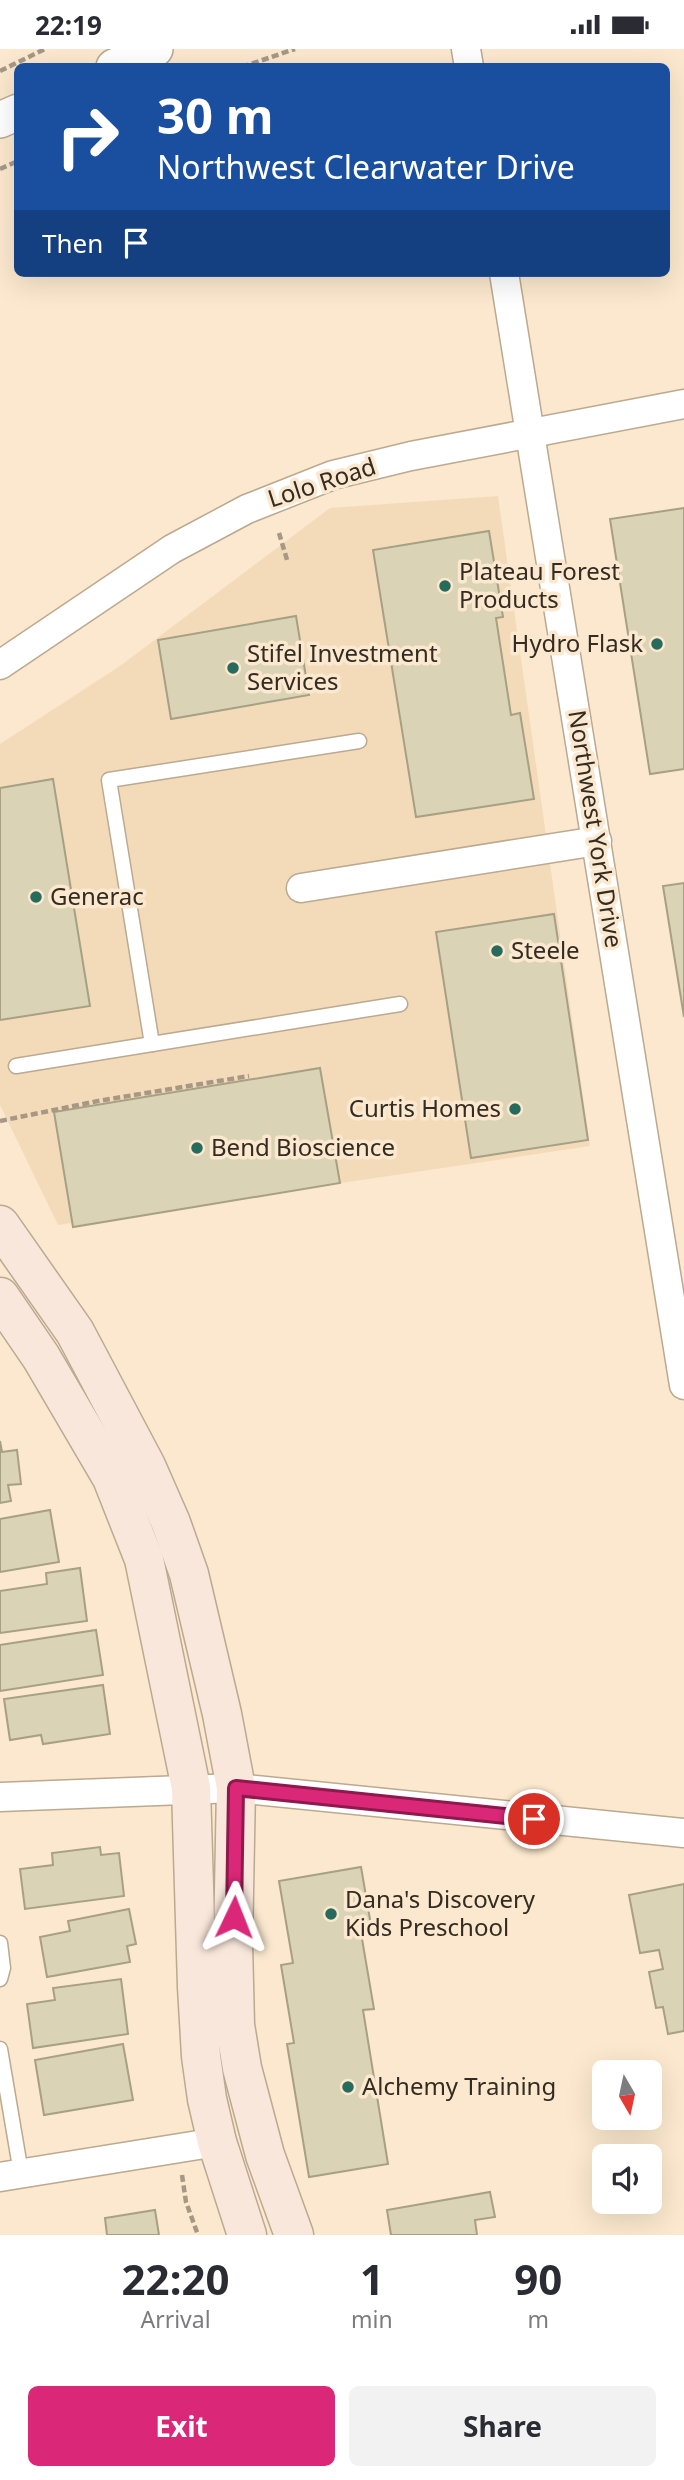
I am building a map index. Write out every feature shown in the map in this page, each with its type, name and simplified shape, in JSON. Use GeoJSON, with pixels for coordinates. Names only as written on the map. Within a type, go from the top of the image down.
{"type":"FeatureCollection","features":[{"type":"Feature","properties":{"kind":"main road"},"geometry":{"type":"LineString","coordinates":[[0,1225],[75,1332],[145,1466],[171,1523],[189,1574],[236,1788],[233,1943],[235,2025],[252,2111],[281,2205],[294,2235]]}},
{"type":"Feature","properties":{"kind":"main road"},"geometry":{"type":"LineString","coordinates":[[0,1297],[41,1357],[112,1478],[144,1559],[191,1788],[201,2056],[217,2142],[247,2235]]}},
{"type":"Feature","properties":{"kind":"street"},"geometry":{"type":"LineString","coordinates":[[123,63],[155,49]]}},
{"type":"Feature","properties":{"kind":"street","name":"Northwest York Drive"},"geometry":{"type":"LineString","coordinates":[[505,277],[684,1385]]}},
{"type":"Feature","properties":{"kind":"street","name":"Lolo Road"},"geometry":{"type":"LineString","coordinates":[[0,665],[172,549],[247,509],[333,475],[411,456],[684,404]]}},
{"type":"Feature","properties":{"kind":"street"},"geometry":{"type":"LineString","coordinates":[[301,888],[597,841]]}},
{"type":"Feature","properties":{"kind":"street"},"geometry":{"type":"LineString","coordinates":[[0,1797],[236,1788],[684,1833]]}},
{"type":"Feature","properties":{"kind":"street"},"geometry":{"type":"LineString","coordinates":[[11,2175],[217,2142]]}},
{"type":"Feature","properties":{"kind":"lane"},"geometry":{"type":"LineString","coordinates":[[152,1044],[109,780],[359,741]]}},
{"type":"Feature","properties":{"kind":"lane"},"geometry":{"type":"LineString","coordinates":[[16,1066],[400,1004]]}},
{"type":"Feature","properties":{"kind":"lane"},"geometry":{"type":"LineString","coordinates":[[0,1943],[3,1968],[0,1979]]}},
{"type":"Feature","properties":{"kind":"lane"},"geometry":{"type":"LineString","coordinates":[[0,2049],[11,2175]]}},
{"type":"Feature","properties":{"kind":"path"},"geometry":{"type":"LineString","coordinates":[[16,63],[44,49]]}},
{"type":"Feature","properties":{"kind":"path"},"geometry":{"type":"LineString","coordinates":[[254,63],[295,49]]}},
{"type":"Feature","properties":{"kind":"path"},"geometry":{"type":"LineString","coordinates":[[279,533],[288,563]]}},
{"type":"Feature","properties":{"kind":"path"},"geometry":{"type":"LineString","coordinates":[[0,1121],[249,1076]]}},
{"type":"Feature","properties":{"kind":"path"},"geometry":{"type":"LineString","coordinates":[[182,2175],[186,2203],[198,2235]]}},
{"type":"Feature","properties":{"kind":"shaded area"},"geometry":{"type":"Polygon","coordinates":[[[498,496],[590,1146],[58,1225],[0,1105],[0,744],[120,666],[330,508],[498,496]]]}},
{"type":"Feature","properties":{"kind":"building","name":"Hydro Flask"},"geometry":{"type":"Polygon","coordinates":[[[684,508],[684,769],[650,774],[610,519],[684,508]]]}},
{"type":"Feature","properties":{"kind":"building"},"geometry":{"type":"Polygon","coordinates":[[[489,531],[503,617],[496,618],[511,715],[520,713],[534,799],[416,817],[373,550],[489,531]]]}},
{"type":"Feature","properties":{"kind":"building","name":"Stifel Investment Services"},"geometry":{"type":"Polygon","coordinates":[[[296,616],[309,695],[171,719],[158,640],[296,616]]]}},
{"type":"Feature","properties":{"kind":"building","name":"Generac"},"geometry":{"type":"Polygon","coordinates":[[[53,779],[90,1006],[0,1020],[0,788],[53,779]]]}},
{"type":"Feature","properties":{"kind":"building"},"geometry":{"type":"Polygon","coordinates":[[[684,883],[684,1017],[663,886],[684,883]]]}},
{"type":"Feature","properties":{"kind":"building"},"geometry":{"type":"Polygon","coordinates":[[[554,914],[588,1140],[471,1158],[436,932],[554,914]]]}},
{"type":"Feature","properties":{"kind":"building","name":"Bend Bioscience"},"geometry":{"type":"Polygon","coordinates":[[[320,1068],[340,1183],[73,1227],[54,1112],[320,1068]]]}},
{"type":"Feature","properties":{"kind":"building"},"geometry":{"type":"Polygon","coordinates":[[[0,1441],[2,1452],[17,1450],[21,1484],[8,1485],[11,1501],[0,1503],[0,1441]]]}},
{"type":"Feature","properties":{"kind":"building"},"geometry":{"type":"Polygon","coordinates":[[[50,1510],[59,1562],[0,1572],[0,1519],[50,1510]]]}},
{"type":"Feature","properties":{"kind":"building"},"geometry":{"type":"Polygon","coordinates":[[[80,1568],[87,1621],[0,1633],[0,1591],[47,1584],[46,1573],[80,1568]]]}},
{"type":"Feature","properties":{"kind":"building"},"geometry":{"type":"Polygon","coordinates":[[[96,1630],[103,1675],[0,1691],[0,1645],[96,1630]]]}},
{"type":"Feature","properties":{"kind":"building"},"geometry":{"type":"Polygon","coordinates":[[[103,1685],[110,1734],[43,1744],[41,1735],[10,1740],[4,1699],[103,1685]]]}},
{"type":"Feature","properties":{"kind":"building"},"geometry":{"type":"Polygon","coordinates":[[[100,1847],[101,1855],[119,1853],[124,1896],[25,1909],[20,1869],[53,1865],[52,1853],[100,1847]]]}},
{"type":"Feature","properties":{"kind":"building"},"geometry":{"type":"Polygon","coordinates":[[[361,1867],[372,1931],[361,1933],[374,2009],[363,2010],[388,2164],[309,2177],[287,2044],[294,2043],[281,1965],[293,1963],[279,1881],[361,1867]]]}},
{"type":"Feature","properties":{"kind":"building"},"geometry":{"type":"Polygon","coordinates":[[[684,1884],[684,2031],[668,2034],[663,2007],[656,2008],[649,1972],[663,1969],[659,1950],[640,1953],[629,1895],[684,1884]]]}},
{"type":"Feature","properties":{"kind":"building"},"geometry":{"type":"Polygon","coordinates":[[[129,1909],[136,1944],[127,1946],[130,1962],[47,1977],[40,1937],[70,1931],[68,1921],[129,1909]]]}},
{"type":"Feature","properties":{"kind":"building"},"geometry":{"type":"Polygon","coordinates":[[[121,1979],[128,2034],[33,2048],[27,2004],[55,2000],[53,1988],[121,1979]]]}},
{"type":"Feature","properties":{"kind":"building"},"geometry":{"type":"Polygon","coordinates":[[[123,2044],[133,2100],[44,2115],[35,2060],[123,2044]]]}},
{"type":"Feature","properties":{"kind":"building"},"geometry":{"type":"Polygon","coordinates":[[[490,2192],[495,2217],[475,2220],[477,2235],[391,2235],[387,2210],[490,2192]]]}},
{"type":"Feature","properties":{"kind":"building"},"geometry":{"type":"Polygon","coordinates":[[[155,2210],[159,2235],[107,2235],[105,2218],[155,2210]]]}},
{"type":"Feature","properties":{"kind":"place","name":"Plateau Forest Products"},"geometry":{"type":"Point","coordinates":[445,586]}},
{"type":"Feature","properties":{"kind":"place","name":"Hydro Flask"},"geometry":{"type":"Point","coordinates":[657,644]}},
{"type":"Feature","properties":{"kind":"place","name":"Stifel Investment Services"},"geometry":{"type":"Point","coordinates":[233,668]}},
{"type":"Feature","properties":{"kind":"place","name":"Generac"},"geometry":{"type":"Point","coordinates":[36,897]}},
{"type":"Feature","properties":{"kind":"place","name":"Steele"},"geometry":{"type":"Point","coordinates":[497,951]}},
{"type":"Feature","properties":{"kind":"place","name":"Curtis Homes"},"geometry":{"type":"Point","coordinates":[515,1109]}},
{"type":"Feature","properties":{"kind":"place","name":"Bend Bioscience"},"geometry":{"type":"Point","coordinates":[197,1148]}},
{"type":"Feature","properties":{"kind":"place","name":"Dana's Discovery Kids Preschool"},"geometry":{"type":"Point","coordinates":[331,1914]}},
{"type":"Feature","properties":{"kind":"place","name":"Alchemy Training"},"geometry":{"type":"Point","coordinates":[348,2087]}},
{"type":"Feature","properties":{"kind":"route"},"geometry":{"type":"LineString","coordinates":[[234,1917],[236,1788],[534,1819]]}}]}
